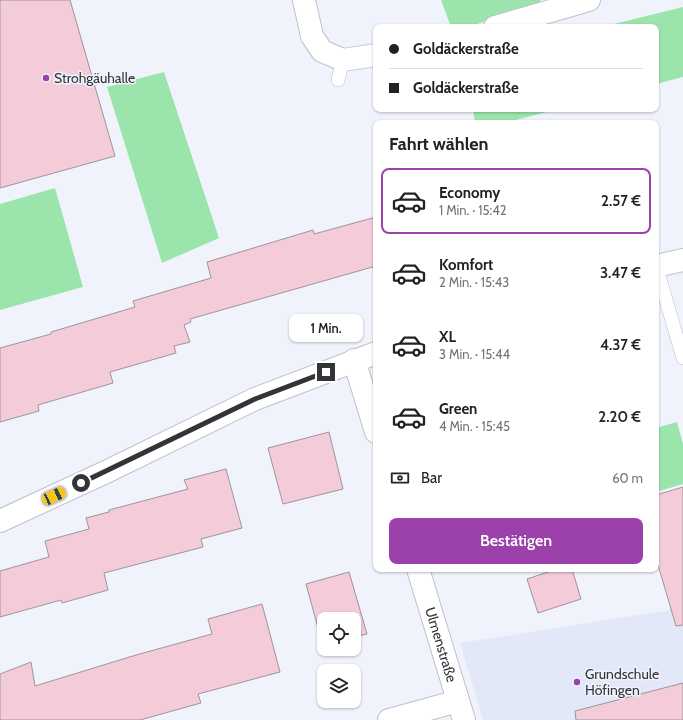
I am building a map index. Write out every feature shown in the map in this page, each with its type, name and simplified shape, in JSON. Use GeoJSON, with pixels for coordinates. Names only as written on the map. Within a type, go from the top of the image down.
{"type":"FeatureCollection","features":[{"type":"Feature","properties":{"kind":"street"},"geometry":{"type":"LineString","coordinates":[[304,0],[312,36],[322,51],[340,70],[373,56]]}},
{"type":"Feature","properties":{"kind":"street"},"geometry":{"type":"LineString","coordinates":[[506,24],[590,0]]}},
{"type":"Feature","properties":{"kind":"street"},"geometry":{"type":"LineString","coordinates":[[659,265],[683,260]]}},
{"type":"Feature","properties":{"kind":"street"},"geometry":{"type":"LineString","coordinates":[[0,521],[108,471],[255,399],[373,354]]}},
{"type":"Feature","properties":{"kind":"street"},"geometry":{"type":"LineString","coordinates":[[354,360],[373,422]]}},
{"type":"Feature","properties":{"kind":"street","name":"Ulmenstraße"},"geometry":{"type":"LineString","coordinates":[[419,572],[461,710]]}},
{"type":"Feature","properties":{"kind":"street"},"geometry":{"type":"LineString","coordinates":[[389,720],[461,710]]}},
{"type":"Feature","properties":{"kind":"lane"},"geometry":{"type":"LineString","coordinates":[[659,276],[683,358]]}},
{"type":"Feature","properties":{"kind":"shaded area","name":"Grundschule Höfingen"},"geometry":{"type":"Polygon","coordinates":[[[683,608],[683,720],[483,720],[460,643],[683,608]]]}},
{"type":"Feature","properties":{"kind":"green space"},"geometry":{"type":"Polygon","coordinates":[[[441,0],[540,0],[544,5],[477,24],[450,24],[441,0]]]}},
{"type":"Feature","properties":{"kind":"green space"},"geometry":{"type":"Polygon","coordinates":[[[683,7],[683,77],[659,83],[659,24],[614,24],[683,7]]]}},
{"type":"Feature","properties":{"kind":"green space"},"geometry":{"type":"Polygon","coordinates":[[[164,72],[219,238],[162,263],[107,87],[164,72]]]}},
{"type":"Feature","properties":{"kind":"green space"},"geometry":{"type":"Polygon","coordinates":[[[473,112],[546,112],[516,120],[475,120],[473,112]]]}},
{"type":"Feature","properties":{"kind":"green space"},"geometry":{"type":"Polygon","coordinates":[[[55,188],[83,287],[0,310],[0,204],[55,188]]]}},
{"type":"Feature","properties":{"kind":"green space"},"geometry":{"type":"Polygon","coordinates":[[[677,422],[683,444],[683,484],[659,491],[659,427],[677,422]]]}},
{"type":"Feature","properties":{"kind":"building","name":"Strohgäuhalle"},"geometry":{"type":"Polygon","coordinates":[[[0,0],[70,0],[115,156],[0,188],[0,0]]]}},
{"type":"Feature","properties":{"kind":"building"},"geometry":{"type":"Polygon","coordinates":[[[373,218],[373,267],[190,319],[191,322],[184,325],[190,342],[174,346],[176,353],[110,372],[113,383],[38,405],[39,411],[0,422],[0,348],[51,334],[51,332],[135,307],[133,301],[211,278],[207,262],[313,230],[314,234],[373,218]]]}},
{"type":"Feature","properties":{"kind":"building"},"geometry":{"type":"Polygon","coordinates":[[[329,432],[343,489],[283,504],[268,448],[329,432]]]}},
{"type":"Feature","properties":{"kind":"building"},"geometry":{"type":"Polygon","coordinates":[[[226,469],[242,528],[201,539],[203,547],[104,573],[108,590],[62,603],[61,600],[0,617],[0,571],[49,557],[45,541],[89,529],[86,518],[109,512],[109,510],[188,489],[184,480],[226,469]]]}},
{"type":"Feature","properties":{"kind":"building"},"geometry":{"type":"Polygon","coordinates":[[[683,487],[683,625],[676,626],[659,568],[659,494],[683,487]]]}},
{"type":"Feature","properties":{"kind":"building"},"geometry":{"type":"Polygon","coordinates":[[[349,572],[361,612],[317,612],[317,624],[306,584],[349,572]]]}},
{"type":"Feature","properties":{"kind":"building"},"geometry":{"type":"Polygon","coordinates":[[[548,572],[573,572],[581,599],[538,613],[527,579],[548,572]]]}},
{"type":"Feature","properties":{"kind":"building"},"geometry":{"type":"Polygon","coordinates":[[[262,604],[280,672],[198,694],[201,703],[140,720],[0,720],[0,674],[31,662],[35,686],[136,655],[212,634],[208,619],[262,604]]]}},
{"type":"Feature","properties":{"kind":"building"},"geometry":{"type":"Polygon","coordinates":[[[361,613],[367,634],[361,635],[361,613]]]}},
{"type":"Feature","properties":{"kind":"building"},"geometry":{"type":"Polygon","coordinates":[[[683,683],[683,720],[576,720],[575,711],[683,683]]]}},
{"type":"Feature","properties":{"kind":"place","name":"Strohgäuhalle"},"geometry":{"type":"Point","coordinates":[46,78]}},
{"type":"Feature","properties":{"kind":"place","name":"Grundschule Höfingen"},"geometry":{"type":"Point","coordinates":[577,682]}},
{"type":"Feature","properties":{"kind":"route"},"geometry":{"type":"LineString","coordinates":[[81,483],[255,399],[326,372]]}}]}
